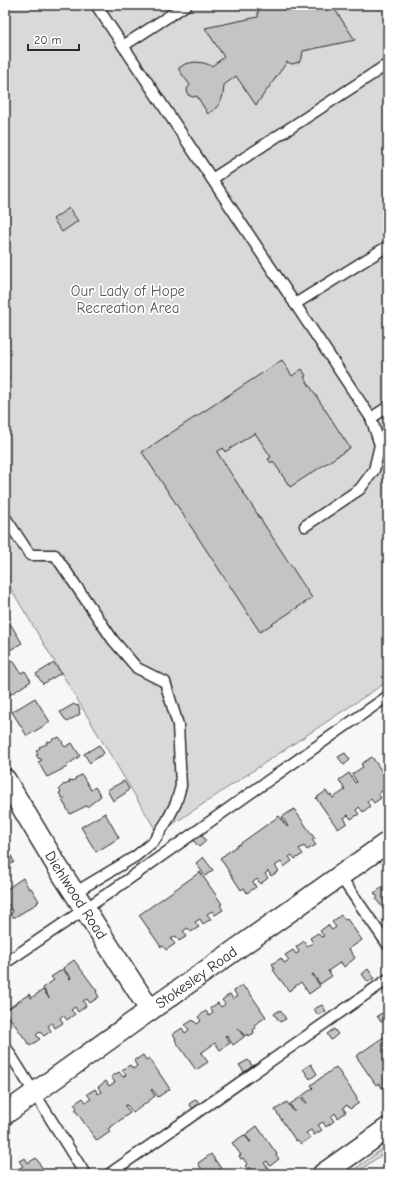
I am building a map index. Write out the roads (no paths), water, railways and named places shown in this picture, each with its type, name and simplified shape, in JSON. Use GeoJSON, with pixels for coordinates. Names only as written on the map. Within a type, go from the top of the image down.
{"type":"FeatureCollection","features":[{"type":"Feature","properties":{"kind":"street","name":"Diehlwood Road"},"geometry":{"type":"LineString","coordinates":[[6,784],[79,901],[150,1010]]}},
{"type":"Feature","properties":{"kind":"street","name":"Stokesley Road"},"geometry":{"type":"LineString","coordinates":[[5,1114],[388,842]]}},
{"type":"Feature","properties":{"kind":"street"},"geometry":{"type":"LineString","coordinates":[[323,1174],[388,1128]]}},
{"type":"Feature","properties":{"kind":"lane"},"geometry":{"type":"LineString","coordinates":[[96,5],[371,418],[380,445],[374,470],[360,488],[305,526]]}},
{"type":"Feature","properties":{"kind":"lane"},"geometry":{"type":"LineString","coordinates":[[123,46],[186,5]]}},
{"type":"Feature","properties":{"kind":"lane"},"geometry":{"type":"LineString","coordinates":[[212,179],[388,64]]}},
{"type":"Feature","properties":{"kind":"lane"},"geometry":{"type":"LineString","coordinates":[[295,304],[388,246]]}},
{"type":"Feature","properties":{"kind":"lane"},"geometry":{"type":"LineString","coordinates":[[371,418],[388,407]]}},
{"type":"Feature","properties":{"kind":"lane"},"geometry":{"type":"LineString","coordinates":[[5,517],[30,555],[55,555],[113,640],[137,668],[165,682],[178,725],[181,786],[176,803],[167,821],[154,841],[5,963]]}},
{"type":"Feature","properties":{"kind":"lane"},"geometry":{"type":"LineString","coordinates":[[79,901],[388,696]]}},
{"type":"Feature","properties":{"kind":"lane"},"geometry":{"type":"LineString","coordinates":[[340,876],[388,945]]}},
{"type":"Feature","properties":{"kind":"lane"},"geometry":{"type":"LineString","coordinates":[[109,1174],[388,979]]}},
{"type":"Feature","properties":{"kind":"lane"},"geometry":{"type":"LineString","coordinates":[[5,1046],[85,1174]]}},
{"type":"Feature","properties":{"kind":"park label","name":"Our Lady of Hope Recreation Area"},"geometry":{"type":"Point","coordinates":[128,300]}}]}
